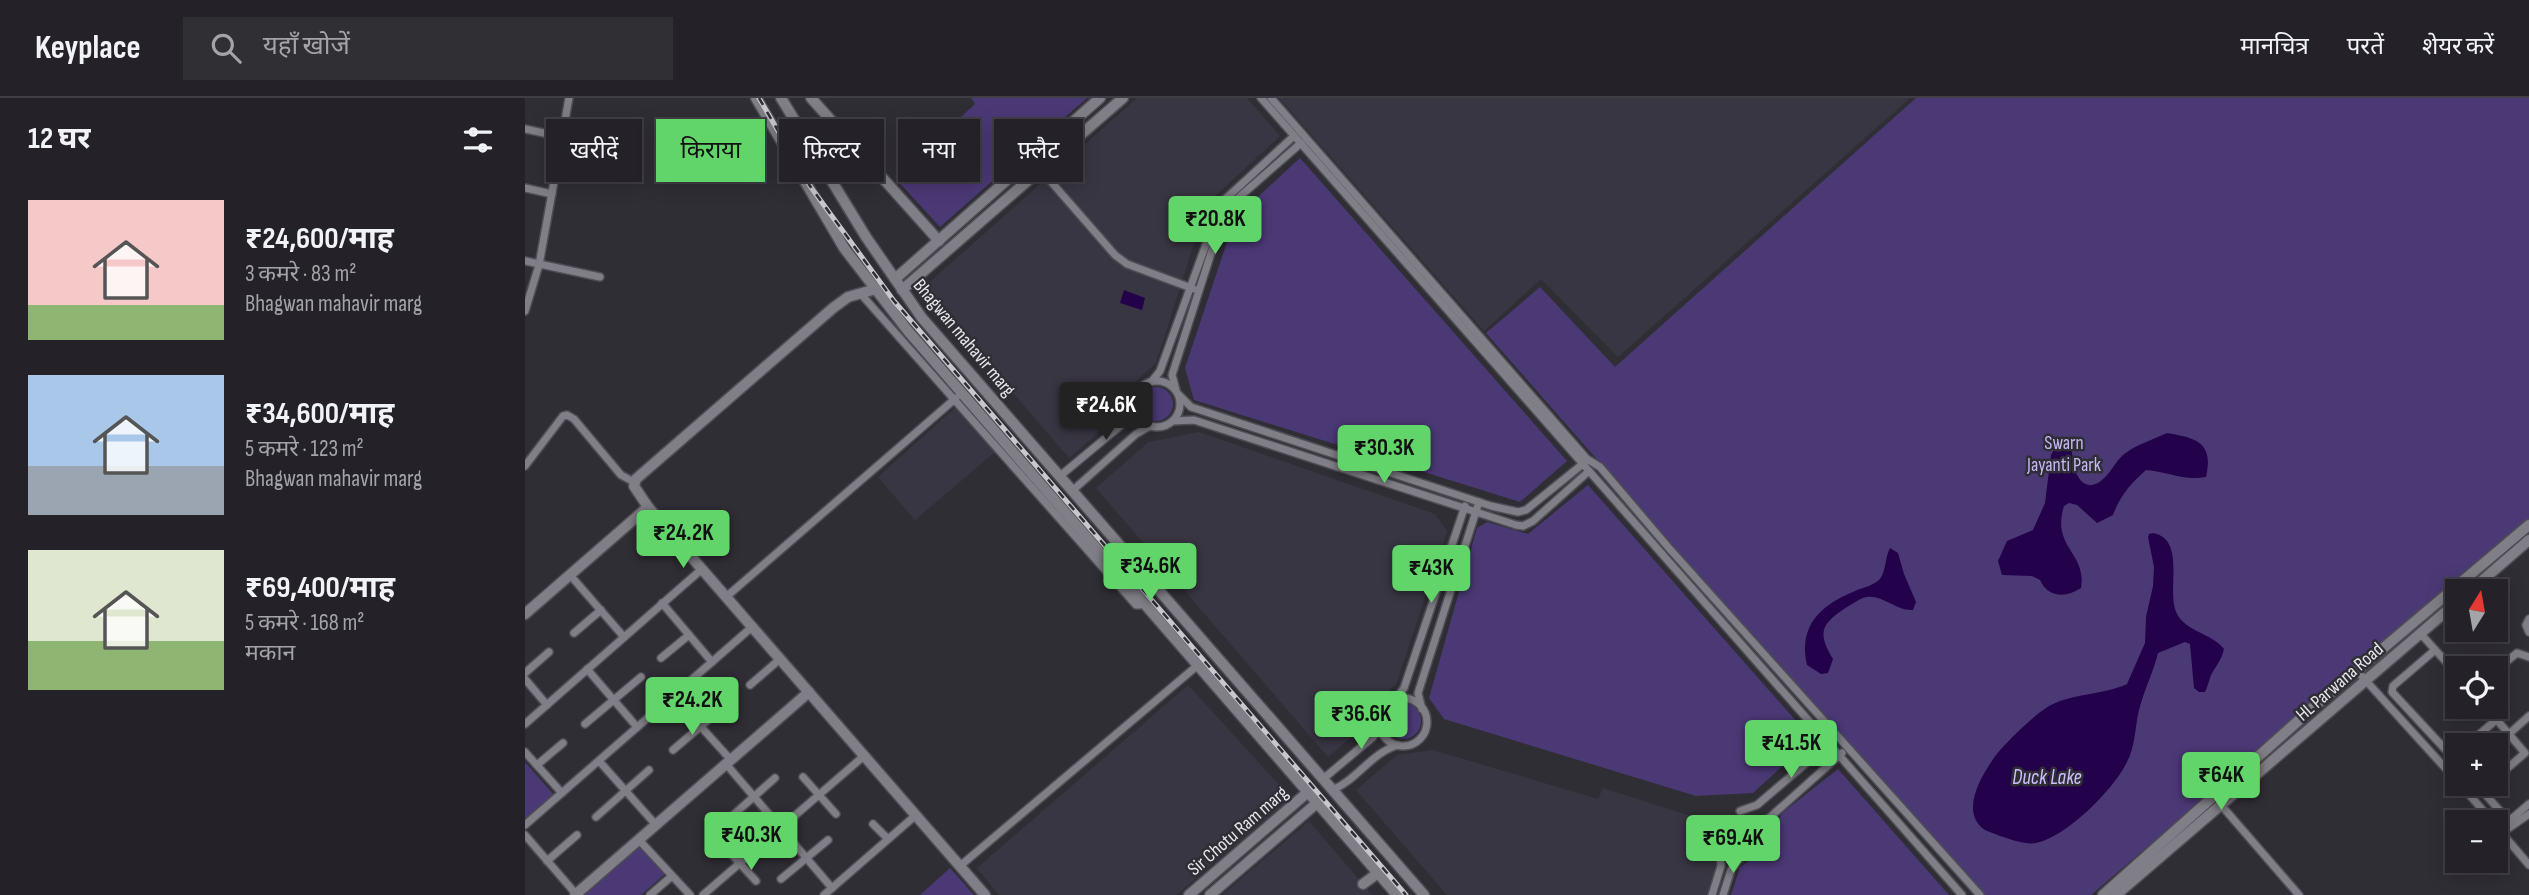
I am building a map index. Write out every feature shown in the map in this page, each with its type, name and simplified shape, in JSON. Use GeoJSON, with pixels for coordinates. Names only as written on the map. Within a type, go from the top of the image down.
{"type":"FeatureCollection","features":[{"type":"Feature","properties":{"kind":"street"},"geometry":{"type":"LineString","coordinates":[[565,119],[569,98]]}},
{"type":"Feature","properties":{"kind":"street","name":"Bhagwan mahavir marg"},"geometry":{"type":"LineString","coordinates":[[756,98],[844,248],[908,331],[1397,895]]}},
{"type":"Feature","properties":{"kind":"street","name":"Bhagwan mahavir marg"},"geometry":{"type":"LineString","coordinates":[[781,98],[866,237],[922,318],[1424,895]]}},
{"type":"Feature","properties":{"kind":"street"},"geometry":{"type":"LineString","coordinates":[[811,98],[939,241]]}},
{"type":"Feature","properties":{"kind":"street"},"geometry":{"type":"LineString","coordinates":[[895,279],[1100,98]]}},
{"type":"Feature","properties":{"kind":"street"},"geometry":{"type":"LineString","coordinates":[[1083,132],[1123,98]]}},
{"type":"Feature","properties":{"kind":"street"},"geometry":{"type":"LineString","coordinates":[[1261,98],[1962,895]]}},
{"type":"Feature","properties":{"kind":"street"},"geometry":{"type":"LineString","coordinates":[[1271,98],[1587,459],[1600,467],[1668,547],[1980,895]]}},
{"type":"Feature","properties":{"kind":"street"},"geometry":{"type":"LineString","coordinates":[[525,129],[546,134]]}},
{"type":"Feature","properties":{"kind":"street"},"geometry":{"type":"LineString","coordinates":[[1294,136],[1221,203],[1160,371],[1152,381],[1138,389],[1134,408],[1141,421],[1150,426],[1162,427],[1173,421],[1194,420],[1475,513],[1523,526],[1533,521],[1588,472]]}},
{"type":"Feature","properties":{"kind":"street"},"geometry":{"type":"LineString","coordinates":[[1173,421],[1180,408],[1172,375],[1198,290],[1228,207],[1301,143]]}},
{"type":"Feature","properties":{"kind":"street"},"geometry":{"type":"LineString","coordinates":[[525,311],[539,265],[554,182]]}},
{"type":"Feature","properties":{"kind":"street"},"geometry":{"type":"LineString","coordinates":[[902,290],[1025,182]]}},
{"type":"Feature","properties":{"kind":"street"},"geometry":{"type":"LineString","coordinates":[[1051,182],[1115,255],[1127,264],[1198,290]]}},
{"type":"Feature","properties":{"kind":"street"},"geometry":{"type":"LineString","coordinates":[[525,188],[552,194]]}},
{"type":"Feature","properties":{"kind":"street"},"geometry":{"type":"LineString","coordinates":[[525,261],[600,277]]}},
{"type":"Feature","properties":{"kind":"street"},"geometry":{"type":"LineString","coordinates":[[634,482],[833,308],[848,297],[876,289]]}},
{"type":"Feature","properties":{"kind":"street"},"geometry":{"type":"LineString","coordinates":[[860,293],[1136,605],[1143,602]]}},
{"type":"Feature","properties":{"kind":"street"},"geometry":{"type":"LineString","coordinates":[[1152,381],[1168,383],[1191,407],[1479,502],[1518,512],[1526,510],[1582,463],[1594,463]]}},
{"type":"Feature","properties":{"kind":"street"},"geometry":{"type":"LineString","coordinates":[[726,597],[962,393]]}},
{"type":"Feature","properties":{"kind":"street"},"geometry":{"type":"LineString","coordinates":[[1060,476],[1125,422],[1134,408]]}},
{"type":"Feature","properties":{"kind":"street"},"geometry":{"type":"LineString","coordinates":[[525,466],[563,416],[567,415],[574,419],[621,475],[634,482]]}},
{"type":"Feature","properties":{"kind":"street"},"geometry":{"type":"LineString","coordinates":[[1072,491],[1136,434],[1150,426]]}},
{"type":"Feature","properties":{"kind":"street"},"geometry":{"type":"LineString","coordinates":[[634,482],[635,489],[648,507],[985,895]]}},
{"type":"Feature","properties":{"kind":"street"},"geometry":{"type":"LineString","coordinates":[[1323,779],[1373,737],[1380,727],[1383,709],[1396,699],[1404,688],[1469,498]]}},
{"type":"Feature","properties":{"kind":"street"},"geometry":{"type":"LineString","coordinates":[[1332,790],[1344,784],[1385,749],[1412,744],[1423,734],[1427,722],[1418,693],[1479,502]]}},
{"type":"Feature","properties":{"kind":"street"},"geometry":{"type":"LineString","coordinates":[[525,614],[648,507]]}},
{"type":"Feature","properties":{"kind":"street"},"geometry":{"type":"LineString","coordinates":[[2103,895],[2316,705],[2529,525]]}},
{"type":"Feature","properties":{"kind":"street"},"geometry":{"type":"LineString","coordinates":[[2484,579],[2529,540]]}},
{"type":"Feature","properties":{"kind":"street"},"geometry":{"type":"LineString","coordinates":[[525,724],[702,569]]}},
{"type":"Feature","properties":{"kind":"street"},"geometry":{"type":"LineString","coordinates":[[1126,583],[1140,569]]}},
{"type":"Feature","properties":{"kind":"street"},"geometry":{"type":"LineString","coordinates":[[570,575],[624,637]]}},
{"type":"Feature","properties":{"kind":"street"},"geometry":{"type":"LineString","coordinates":[[662,603],[712,662]]}},
{"type":"Feature","properties":{"kind":"street"},"geometry":{"type":"LineString","coordinates":[[574,633],[601,610]]}},
{"type":"Feature","properties":{"kind":"street","name":"HL Parwana Road"},"geometry":{"type":"LineString","coordinates":[[2116,895],[2445,612]]}},
{"type":"Feature","properties":{"kind":"street"},"geometry":{"type":"LineString","coordinates":[[2529,619],[2526,625],[2529,632]]}},
{"type":"Feature","properties":{"kind":"street"},"geometry":{"type":"LineString","coordinates":[[525,825],[752,627]]}},
{"type":"Feature","properties":{"kind":"street"},"geometry":{"type":"LineString","coordinates":[[2420,633],[2445,661]]}},
{"type":"Feature","properties":{"kind":"street"},"geometry":{"type":"LineString","coordinates":[[661,658],[689,635]]}},
{"type":"Feature","properties":{"kind":"street"},"geometry":{"type":"LineString","coordinates":[[2435,650],[2392,689],[2445,747]]}},
{"type":"Feature","properties":{"kind":"street"},"geometry":{"type":"LineString","coordinates":[[525,673],[549,652]]}},
{"type":"Feature","properties":{"kind":"street"},"geometry":{"type":"LineString","coordinates":[[2508,660],[2517,653],[2529,657]]}},
{"type":"Feature","properties":{"kind":"street"},"geometry":{"type":"LineString","coordinates":[[750,685],[780,659]]}},
{"type":"Feature","properties":{"kind":"street"},"geometry":{"type":"LineString","coordinates":[[960,866],[1198,665]]}},
{"type":"Feature","properties":{"kind":"street"},"geometry":{"type":"LineString","coordinates":[[587,669],[637,727]]}},
{"type":"Feature","properties":{"kind":"street"},"geometry":{"type":"LineString","coordinates":[[2358,672],[2444,766]]}},
{"type":"Feature","properties":{"kind":"street"},"geometry":{"type":"LineString","coordinates":[[585,724],[641,677]]}},
{"type":"Feature","properties":{"kind":"street"},"geometry":{"type":"LineString","coordinates":[[525,679],[547,705]]}},
{"type":"Feature","properties":{"kind":"street"},"geometry":{"type":"LineString","coordinates":[[525,835],[576,894],[809,692]]}},
{"type":"Feature","properties":{"kind":"street"},"geometry":{"type":"LineString","coordinates":[[673,696],[701,726],[754,796],[832,888]]}},
{"type":"Feature","properties":{"kind":"street"},"geometry":{"type":"LineString","coordinates":[[1396,699],[1412,700],[1422,709]]}},
{"type":"Feature","properties":{"kind":"street"},"geometry":{"type":"LineString","coordinates":[[673,750],[728,703]]}},
{"type":"Feature","properties":{"kind":"street"},"geometry":{"type":"LineString","coordinates":[[2510,733],[2529,716]]}},
{"type":"Feature","properties":{"kind":"street"},"geometry":{"type":"LineString","coordinates":[[2481,733],[2497,719],[2527,751],[2508,768]]}},
{"type":"Feature","properties":{"kind":"street"},"geometry":{"type":"LineString","coordinates":[[1380,727],[1386,739],[1398,745]]}},
{"type":"Feature","properties":{"kind":"street"},"geometry":{"type":"LineString","coordinates":[[1740,811],[1757,805],[1838,737]]}},
{"type":"Feature","properties":{"kind":"street"},"geometry":{"type":"LineString","coordinates":[[537,765],[563,743]]}},
{"type":"Feature","properties":{"kind":"street"},"geometry":{"type":"LineString","coordinates":[[1759,834],[1769,819],[1847,747]]}},
{"type":"Feature","properties":{"kind":"street"},"geometry":{"type":"LineString","coordinates":[[525,752],[562,793]]}},
{"type":"Feature","properties":{"kind":"street"},"geometry":{"type":"LineString","coordinates":[[703,895],[865,755]]}},
{"type":"Feature","properties":{"kind":"street"},"geometry":{"type":"LineString","coordinates":[[599,761],[656,825]]}},
{"type":"Feature","properties":{"kind":"street"},"geometry":{"type":"LineString","coordinates":[[596,817],[649,770]]}},
{"type":"Feature","properties":{"kind":"street"},"geometry":{"type":"LineString","coordinates":[[803,777],[835,814]]}},
{"type":"Feature","properties":{"kind":"street"},"geometry":{"type":"LineString","coordinates":[[731,817],[775,778]]}},
{"type":"Feature","properties":{"kind":"street","name":"Sir Chotu Ram marg"},"geometry":{"type":"LineString","coordinates":[[1189,895],[1308,792]]}},
{"type":"Feature","properties":{"kind":"street"},"geometry":{"type":"LineString","coordinates":[[2470,796],[2482,810]]}},
{"type":"Feature","properties":{"kind":"street"},"geometry":{"type":"LineString","coordinates":[[2486,796],[2509,821],[2529,804]]}},
{"type":"Feature","properties":{"kind":"street","name":"Sir Chotu Ram marg"},"geometry":{"type":"LineString","coordinates":[[1210,895],[1317,803]]}},
{"type":"Feature","properties":{"kind":"street"},"geometry":{"type":"LineString","coordinates":[[2221,805],[2299,895]]}},
{"type":"Feature","properties":{"kind":"street"},"geometry":{"type":"LineString","coordinates":[[2508,829],[2529,814]]}},
{"type":"Feature","properties":{"kind":"street"},"geometry":{"type":"LineString","coordinates":[[824,895],[916,815]]}},
{"type":"Feature","properties":{"kind":"street"},"geometry":{"type":"LineString","coordinates":[[873,824],[888,839]]}},
{"type":"Feature","properties":{"kind":"street"},"geometry":{"type":"LineString","coordinates":[[547,861],[577,835]]}},
{"type":"Feature","properties":{"kind":"street"},"geometry":{"type":"LineString","coordinates":[[639,840],[690,895]]}},
{"type":"Feature","properties":{"kind":"street"},"geometry":{"type":"LineString","coordinates":[[781,879],[828,840]]}},
{"type":"Feature","properties":{"kind":"street"},"geometry":{"type":"LineString","coordinates":[[2508,840],[2529,865]]}},
{"type":"Feature","properties":{"kind":"street"},"geometry":{"type":"LineString","coordinates":[[723,845],[755,881]]}},
{"type":"Feature","properties":{"kind":"street"},"geometry":{"type":"LineString","coordinates":[[1712,895],[1721,866],[1720,850]]}},
{"type":"Feature","properties":{"kind":"street"},"geometry":{"type":"LineString","coordinates":[[1723,895],[1731,870],[1741,857]]}},
{"type":"Feature","properties":{"kind":"street"},"geometry":{"type":"LineString","coordinates":[[1363,884],[1378,873]]}},
{"type":"Feature","properties":{"kind":"street"},"geometry":{"type":"LineString","coordinates":[[653,894],[672,876]]}},
{"type":"Feature","properties":{"kind":"shaded area"},"geometry":{"type":"Polygon","coordinates":[[[1137,98],[1247,98],[1280,136],[1212,199],[1198,231],[1156,363],[1135,382],[1119,415],[1069,458],[923,288],[1042,182],[1083,182],[1083,146],[1137,98]]]}},
{"type":"Feature","properties":{"kind":"shaded area"},"geometry":{"type":"Polygon","coordinates":[[[1279,98],[1910,98],[1618,357],[1541,279],[1484,331],[1279,98]]]}},
{"type":"Feature","properties":{"kind":"shaded area"},"geometry":{"type":"Polygon","coordinates":[[[956,407],[995,452],[915,520],[878,477],[956,407]]]}},
{"type":"Feature","properties":{"kind":"shaded area"},"geometry":{"type":"Polygon","coordinates":[[[1199,432],[1435,514],[1447,531],[1396,684],[1374,704],[1363,727],[1328,757],[1096,488],[1149,442],[1199,432]]]}},
{"type":"Feature","properties":{"kind":"shaded area"},"geometry":{"type":"Polygon","coordinates":[[[1188,685],[1291,798],[1176,895],[999,895],[977,868],[1188,685]]]}},
{"type":"Feature","properties":{"kind":"shaded area"},"geometry":{"type":"Polygon","coordinates":[[[1433,750],[1598,799],[1603,788],[1709,822],[1717,866],[1707,895],[1447,895],[1356,790],[1397,755],[1433,750]]]}},
{"type":"Feature","properties":{"kind":"shaded area"},"geometry":{"type":"Polygon","coordinates":[[[1309,821],[1372,895],[1222,895],[1309,821]]]}},
{"type":"Feature","properties":{"kind":"green space"},"geometry":{"type":"Polygon","coordinates":[[[971,98],[1087,98],[1063,119],[994,119],[994,180],[940,227],[899,182],[980,182],[980,119],[959,119],[975,104],[971,98]]]}},
{"type":"Feature","properties":{"kind":"green space","name":"Swarn Jayanti Park"},"geometry":{"type":"Polygon","coordinates":[[[1916,98],[2529,98],[2529,521],[2461,579],[2445,579],[2445,593],[2091,895],[1979,895],[1486,333],[1540,287],[1615,367],[1916,98]]]}},
{"type":"Feature","properties":{"kind":"green space"},"geometry":{"type":"Polygon","coordinates":[[[1300,158],[1567,461],[1520,502],[1194,400],[1185,368],[1235,218],[1300,158]]]}},
{"type":"Feature","properties":{"kind":"green space"},"geometry":{"type":"Polygon","coordinates":[[[1156,387],[1168,392],[1173,404],[1168,416],[1156,421],[1144,416],[1139,404],[1144,392],[1156,387]]]}},
{"type":"Feature","properties":{"kind":"green space"},"geometry":{"type":"Polygon","coordinates":[[[1588,485],[1812,739],[1753,793],[1696,796],[1444,719],[1429,698],[1477,528],[1487,522],[1528,534],[1588,485]]]}},
{"type":"Feature","properties":{"kind":"green space"},"geometry":{"type":"Polygon","coordinates":[[[1403,703],[1416,708],[1421,721],[1416,734],[1403,739],[1390,734],[1385,721],[1390,708],[1403,703]]]}},
{"type":"Feature","properties":{"kind":"green space"},"geometry":{"type":"Polygon","coordinates":[[[525,762],[554,795],[525,820],[525,762]]]}},
{"type":"Feature","properties":{"kind":"green space"},"geometry":{"type":"Polygon","coordinates":[[[1838,769],[1949,895],[1731,895],[1740,867],[1765,850],[1782,813],[1838,769]]]}},
{"type":"Feature","properties":{"kind":"green space"},"geometry":{"type":"Polygon","coordinates":[[[638,843],[665,874],[641,895],[578,895],[638,843]]]}},
{"type":"Feature","properties":{"kind":"green space"},"geometry":{"type":"Polygon","coordinates":[[[950,868],[974,895],[920,895],[950,868]]]}},
{"type":"Feature","properties":{"kind":"water"},"geometry":{"type":"Polygon","coordinates":[[[1124,290],[1145,298],[1142,310],[1120,303],[1124,290]]]}},
{"type":"Feature","properties":{"kind":"water"},"geometry":{"type":"Polygon","coordinates":[[[2167,433],[2194,440],[2205,449],[2208,465],[2206,477],[2183,477],[2146,470],[2127,490],[2113,515],[2097,523],[2077,505],[2069,503],[2064,506],[2062,531],[2079,566],[2081,588],[2064,595],[2053,593],[2032,576],[2002,575],[1998,561],[2007,541],[2033,530],[2045,503],[2051,455],[2059,441],[2068,442],[2077,474],[2083,482],[2090,485],[2102,480],[2128,451],[2167,433]]]}},
{"type":"Feature","properties":{"kind":"water","name":"Duck Lake"},"geometry":{"type":"Polygon","coordinates":[[[2153,533],[2163,537],[2172,553],[2173,599],[2179,617],[2224,649],[2205,692],[2194,688],[2190,644],[2185,642],[2158,653],[2139,711],[2130,756],[2119,775],[2099,799],[2061,832],[2036,843],[2018,841],[1985,830],[1973,813],[1975,792],[1996,755],[2007,743],[2030,720],[2051,705],[2127,684],[2145,643],[2154,567],[2148,537],[2153,533]]]}},
{"type":"Feature","properties":{"kind":"water"},"geometry":{"type":"Polygon","coordinates":[[[1890,548],[1898,553],[1916,602],[1913,610],[1901,608],[1879,598],[1867,597],[1838,613],[1824,629],[1825,642],[1833,659],[1828,673],[1821,674],[1807,665],[1805,651],[1809,628],[1822,610],[1832,603],[1880,579],[1890,548]]]}},
{"type":"Feature","properties":{"kind":"railway"},"geometry":{"type":"LineString","coordinates":[[759,98],[810,186],[894,301],[1406,895]]}}]}
